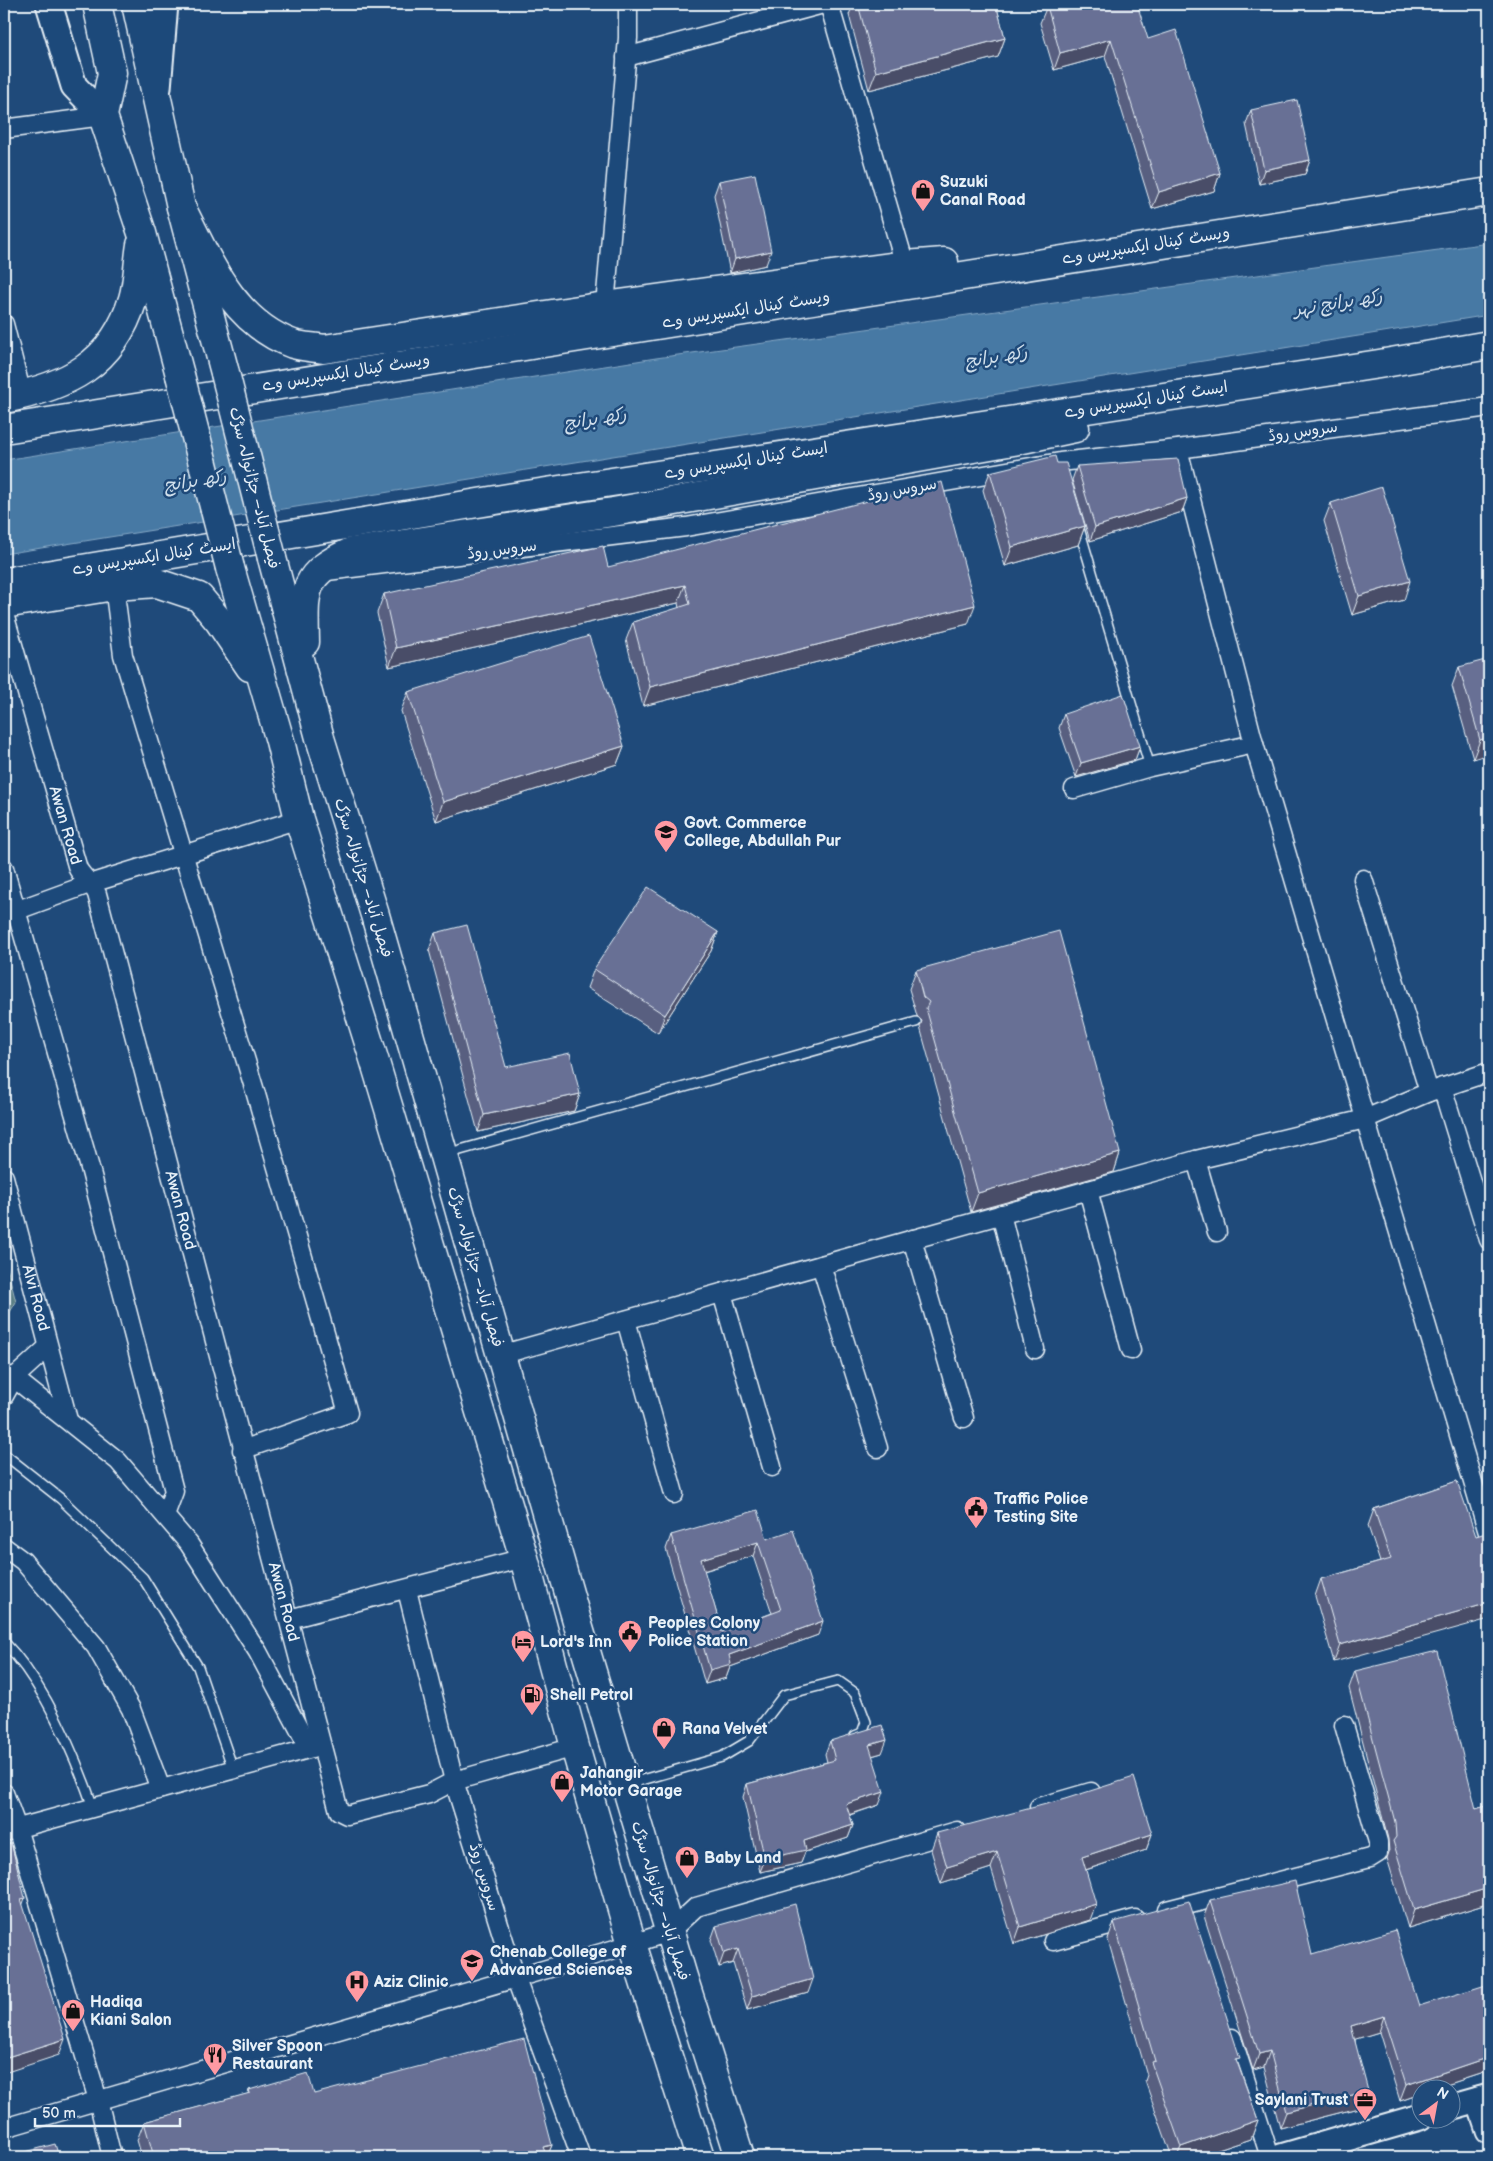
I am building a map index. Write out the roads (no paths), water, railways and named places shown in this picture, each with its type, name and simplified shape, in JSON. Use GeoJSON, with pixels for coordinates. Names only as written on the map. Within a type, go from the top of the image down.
{"type":"FeatureCollection","features":[{"type":"Feature","properties":{"kind":"main road"},"geometry":{"type":"LineString","coordinates":[[49,4],[74,86],[103,116],[142,233],[230,568],[266,690],[299,819],[374,1059],[524,1558],[575,1747],[632,1944],[700,2157]]}},
{"type":"Feature","properties":{"kind":"main road"},"geometry":{"type":"LineString","coordinates":[[97,4],[112,73],[103,116]]}},
{"type":"Feature","properties":{"kind":"main road"},"geometry":{"type":"LineString","coordinates":[[136,4],[181,207],[220,283],[242,311],[268,331],[293,344],[324,349],[605,306],[905,265],[1134,248]]}},
{"type":"Feature","properties":{"kind":"main road"},"geometry":{"type":"LineString","coordinates":[[158,98],[165,4]]}},
{"type":"Feature","properties":{"kind":"main road","name":"ویسٹ کینال ایکسپریس وے"},"geometry":{"type":"LineString","coordinates":[[4,429],[1489,192]]}},
{"type":"Feature","properties":{"kind":"main road","name":"فیصل آباد– جڑانوالہ سڑک"},"geometry":{"type":"LineString","coordinates":[[181,207],[306,684],[625,1785],[740,2157]]}},
{"type":"Feature","properties":{"kind":"main road"},"geometry":{"type":"LineString","coordinates":[[10,396],[54,386],[84,371],[107,350],[123,324],[133,297],[142,233]]}},
{"type":"Feature","properties":{"kind":"main road","name":"ایسٹ کینال ایکسپریس وے"},"geometry":{"type":"LineString","coordinates":[[4,582],[514,497],[1379,364],[1489,345]]}},
{"type":"Feature","properties":{"kind":"main road"},"geometry":{"type":"LineString","coordinates":[[306,684],[304,606],[307,591],[316,572],[330,561],[351,552],[613,512],[1013,441],[1379,364]]}},
{"type":"Feature","properties":{"kind":"main road"},"geometry":{"type":"LineString","coordinates":[[4,614],[114,586],[157,583],[199,597],[219,621],[266,690]]}},
{"type":"Feature","properties":{"kind":"main road"},"geometry":{"type":"LineString","coordinates":[[1460,2105],[1484,2098],[1489,2130]]}},
{"type":"Feature","properties":{"kind":"main road"},"geometry":{"type":"LineString","coordinates":[[1281,2157],[1410,2120]]}},
{"type":"Feature","properties":{"kind":"street"},"geometry":{"type":"LineString","coordinates":[[605,306],[626,57],[628,4]]}},
{"type":"Feature","properties":{"kind":"street"},"geometry":{"type":"LineString","coordinates":[[626,57],[823,4]]}},
{"type":"Feature","properties":{"kind":"street"},"geometry":{"type":"LineString","coordinates":[[829,4],[905,265]]}},
{"type":"Feature","properties":{"kind":"street"},"geometry":{"type":"LineString","coordinates":[[4,129],[103,116]]}},
{"type":"Feature","properties":{"kind":"street"},"geometry":{"type":"LineString","coordinates":[[4,324],[10,396]]}},
{"type":"Feature","properties":{"kind":"street","name":"سروس روڈ"},"geometry":{"type":"LineString","coordinates":[[316,572],[686,527],[1178,449],[1489,407]]}},
{"type":"Feature","properties":{"kind":"street"},"geometry":{"type":"LineString","coordinates":[[1178,449],[1254,744],[1365,1119],[1483,1487],[1489,1536]]}},
{"type":"Feature","properties":{"kind":"street"},"geometry":{"type":"LineString","coordinates":[[114,586],[123,655],[256,1091],[348,1413],[242,1450]]}},
{"type":"Feature","properties":{"kind":"street","name":"Awan Road"},"geometry":{"type":"LineString","coordinates":[[4,614],[78,869],[83,877],[92,883],[105,923],[242,1450],[289,1619],[316,1747],[340,1811],[342,1814],[429,1794],[454,1781]]}},
{"type":"Feature","properties":{"kind":"street"},"geometry":{"type":"LineString","coordinates":[[1074,789],[1150,767],[1254,744]]}},
{"type":"Feature","properties":{"kind":"street"},"geometry":{"type":"LineString","coordinates":[[10,913],[92,883],[299,819]]}},
{"type":"Feature","properties":{"kind":"street"},"geometry":{"type":"LineString","coordinates":[[4,868],[10,913],[90,1168],[174,1491],[165,1515]]}},
{"type":"Feature","properties":{"kind":"street"},"geometry":{"type":"LineString","coordinates":[[1363,880],[1489,1240]]}},
{"type":"Feature","properties":{"kind":"street"},"geometry":{"type":"LineString","coordinates":[[500,1355],[1196,1160],[1365,1119],[1436,1089],[1489,1072]]}},
{"type":"Feature","properties":{"kind":"street"},"geometry":{"type":"LineString","coordinates":[[1196,1160],[1217,1232]]}},
{"type":"Feature","properties":{"kind":"street","name":"Alvi Road"},"geometry":{"type":"LineString","coordinates":[[4,1177],[68,1420]]}},
{"type":"Feature","properties":{"kind":"street"},"geometry":{"type":"LineString","coordinates":[[1088,1190],[1130,1350]]}},
{"type":"Feature","properties":{"kind":"street"},"geometry":{"type":"LineString","coordinates":[[1002,1214],[1035,1349]]}},
{"type":"Feature","properties":{"kind":"street"},"geometry":{"type":"LineString","coordinates":[[912,1240],[964,1418]]}},
{"type":"Feature","properties":{"kind":"street"},"geometry":{"type":"LineString","coordinates":[[821,1265],[878,1448]]}},
{"type":"Feature","properties":{"kind":"street"},"geometry":{"type":"LineString","coordinates":[[722,1293],[772,1467]]}},
{"type":"Feature","properties":{"kind":"street"},"geometry":{"type":"LineString","coordinates":[[626,1320],[674,1494]]}},
{"type":"Feature","properties":{"kind":"street"},"geometry":{"type":"LineString","coordinates":[[4,1396],[9,1376],[48,1347]]}},
{"type":"Feature","properties":{"kind":"street"},"geometry":{"type":"LineString","coordinates":[[9,1376],[68,1420],[118,1461],[189,1544],[316,1747],[10,1830]]}},
{"type":"Feature","properties":{"kind":"street"},"geometry":{"type":"LineString","coordinates":[[4,1547],[23,1561],[96,1647],[131,1709],[161,1789]]}},
{"type":"Feature","properties":{"kind":"street"},"geometry":{"type":"LineString","coordinates":[[289,1619],[407,1590],[524,1558]]}},
{"type":"Feature","properties":{"kind":"street","name":"سروس روڈ"},"geometry":{"type":"LineString","coordinates":[[407,1590],[454,1781],[516,1979],[581,2157]]}},
{"type":"Feature","properties":{"kind":"street"},"geometry":{"type":"LineString","coordinates":[[1053,1941],[1370,1858],[1378,1853],[1378,1842],[1344,1725]]}},
{"type":"Feature","properties":{"kind":"street"},"geometry":{"type":"LineString","coordinates":[[454,1781],[575,1747]]}},
{"type":"Feature","properties":{"kind":"street"},"geometry":{"type":"LineString","coordinates":[[1019,1813],[1104,1788]]}},
{"type":"Feature","properties":{"kind":"street"},"geometry":{"type":"LineString","coordinates":[[4,1793],[10,1830],[98,2100],[112,2157]]}},
{"type":"Feature","properties":{"kind":"street"},"geometry":{"type":"LineString","coordinates":[[4,2128],[632,1944],[669,1932],[696,1907],[972,1826]]}},
{"type":"Feature","properties":{"kind":"street"},"geometry":{"type":"LineString","coordinates":[[1189,1904],[1195,1923]]}},
{"type":"Feature","properties":{"kind":"street"},"geometry":{"type":"LineString","coordinates":[[1228,2026],[1270,2157]]}},
{"type":"Feature","properties":{"kind":"lane"},"geometry":{"type":"LineString","coordinates":[[1077,519],[1150,767]]}},
{"type":"Feature","properties":{"kind":"lane"},"geometry":{"type":"LineString","coordinates":[[443,1155],[916,1022]]}},
{"type":"Feature","properties":{"kind":"lane"},"geometry":{"type":"LineString","coordinates":[[4,1454],[61,1499],[143,1578],[198,1667],[233,1769]]}},
{"type":"Feature","properties":{"kind":"lane"},"geometry":{"type":"LineString","coordinates":[[4,1642],[21,1660],[74,1753],[93,1807]]}},
{"type":"Feature","properties":{"kind":"lane"},"geometry":{"type":"LineString","coordinates":[[625,1785],[722,1757],[749,1741],[784,1695],[838,1681],[855,1693],[866,1722],[862,1733],[848,1739]]}},
{"type":"Feature","properties":{"kind":"water"},"geometry":{"type":"Polygon","coordinates":[[[1489,243],[1489,315],[4,554],[4,460],[656,358],[1489,243]]]}},
{"type":"Feature","properties":{"kind":"place","name":"Suzuki Canal Road"},"geometry":{"type":"Point","coordinates":[923,212]}},
{"type":"Feature","properties":{"kind":"place","name":"Govt. Commerce College, Abdullah Pur"},"geometry":{"type":"Point","coordinates":[666,853]}},
{"type":"Feature","properties":{"kind":"place","name":"Traffic Police Testing Site"},"geometry":{"type":"Point","coordinates":[976,1529]}},
{"type":"Feature","properties":{"kind":"place","name":"Peoples Colony Police Station"},"geometry":{"type":"Point","coordinates":[630,1653]}},
{"type":"Feature","properties":{"kind":"place","name":"Lord's Inn"},"geometry":{"type":"Point","coordinates":[523,1663]}},
{"type":"Feature","properties":{"kind":"place","name":"Shell Petrol"},"geometry":{"type":"Point","coordinates":[532,1716]}},
{"type":"Feature","properties":{"kind":"place","name":"Rana Velvet"},"geometry":{"type":"Point","coordinates":[664,1750]}},
{"type":"Feature","properties":{"kind":"place","name":"Jahangir Motor Garage"},"geometry":{"type":"Point","coordinates":[562,1803]}},
{"type":"Feature","properties":{"kind":"place","name":"Baby Land"},"geometry":{"type":"Point","coordinates":[687,1879]}},
{"type":"Feature","properties":{"kind":"place","name":"Chenab College of Advanced Sciences"},"geometry":{"type":"Point","coordinates":[472,1982]}},
{"type":"Feature","properties":{"kind":"place","name":"Aziz Clinic"},"geometry":{"type":"Point","coordinates":[357,2003]}},
{"type":"Feature","properties":{"kind":"place","name":"Hadiqa Kiani Salon"},"geometry":{"type":"Point","coordinates":[73,2032]}},
{"type":"Feature","properties":{"kind":"place","name":"Silver Spoon Restaurant"},"geometry":{"type":"Point","coordinates":[215,2076]}},
{"type":"Feature","properties":{"kind":"place","name":"Saylani Trust"},"geometry":{"type":"Point","coordinates":[1365,2121]}},
{"type":"Feature","properties":{"kind":"water label","name":"رکھ برانچ نہر"},"geometry":{"type":"Point","coordinates":[1338,303]}},
{"type":"Feature","properties":{"kind":"water label","name":"رکھ برانچ"},"geometry":{"type":"Point","coordinates":[996,357]}},
{"type":"Feature","properties":{"kind":"water label","name":"رکھ برانچ"},"geometry":{"type":"Point","coordinates":[595,419]}},
{"type":"Feature","properties":{"kind":"water label","name":"رکھ برانچ"},"geometry":{"type":"Point","coordinates":[195,481]}}]}
